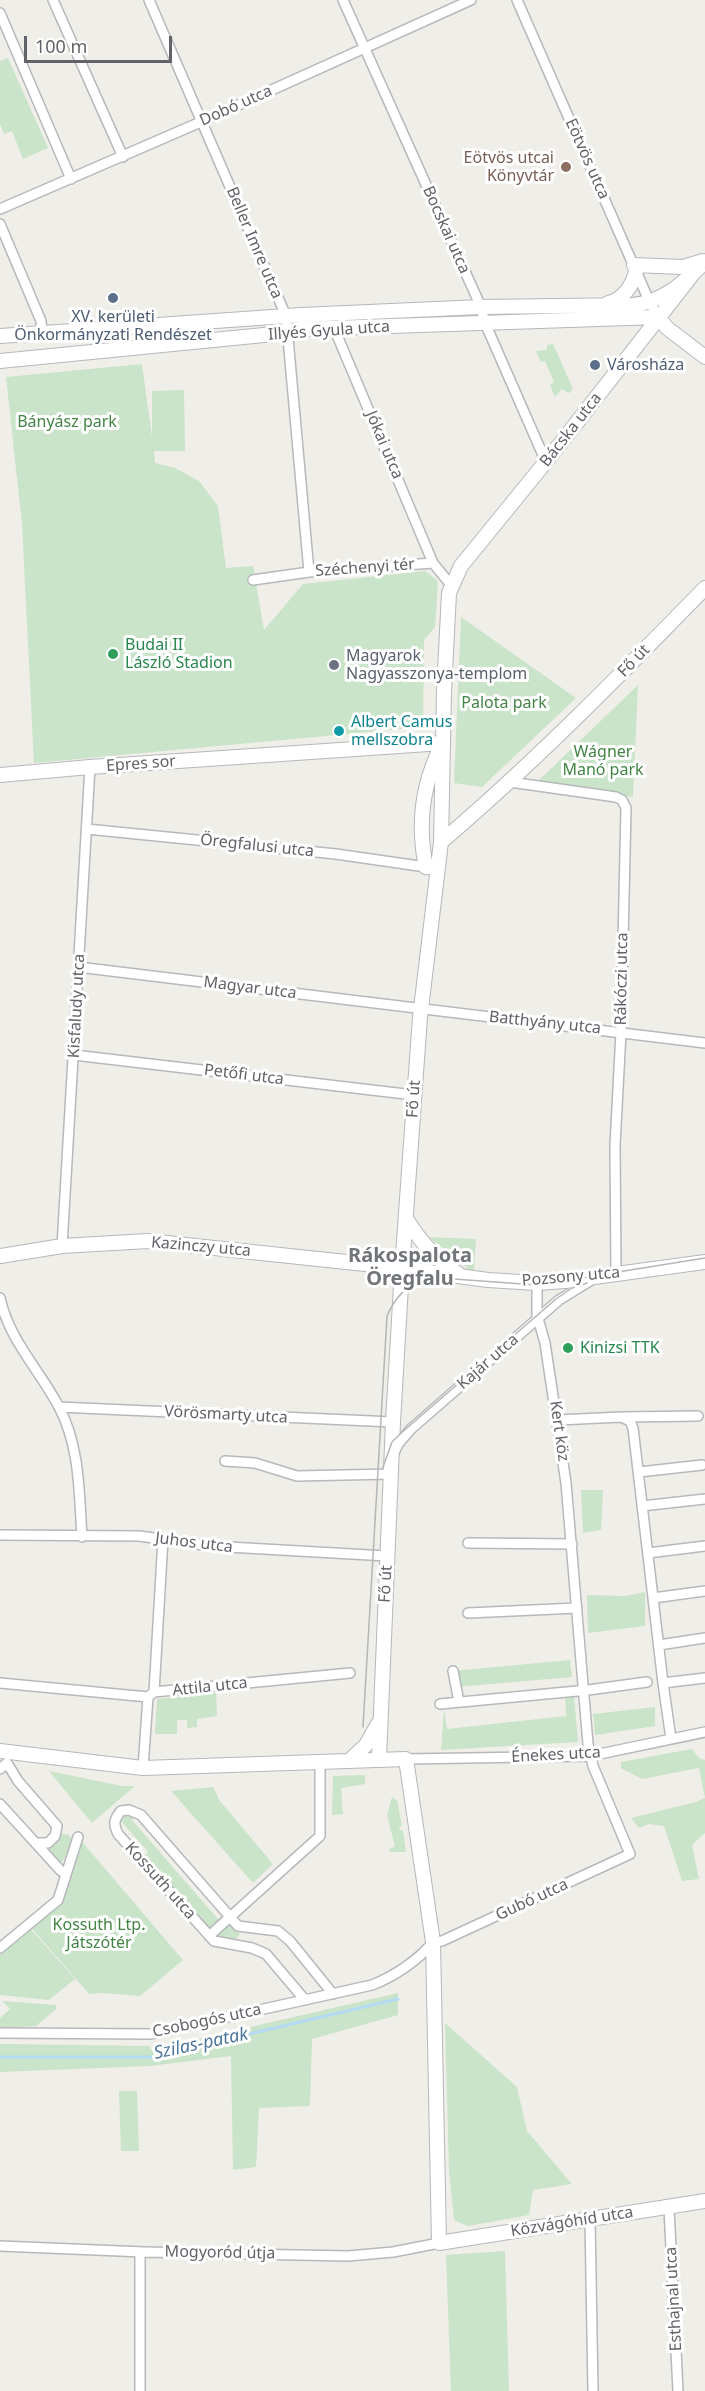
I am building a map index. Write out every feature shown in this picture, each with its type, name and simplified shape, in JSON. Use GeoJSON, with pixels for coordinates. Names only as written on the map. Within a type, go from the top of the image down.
{"type":"FeatureCollection","features":[{"type":"Feature","properties":{"kind":"street"},"geometry":{"type":"LineString","coordinates":[[53,0],[123,157]]}},
{"type":"Feature","properties":{"kind":"street","name":"Beller Imre utca"},"geometry":{"type":"LineString","coordinates":[[149,0],[286,316],[309,572]]}},
{"type":"Feature","properties":{"kind":"street","name":"Bocskai utca"},"geometry":{"type":"LineString","coordinates":[[343,0],[481,307],[546,462]]}},
{"type":"Feature","properties":{"kind":"street","name":"Dobó utca"},"geometry":{"type":"LineString","coordinates":[[0,209],[123,157],[471,0]]}},
{"type":"Feature","properties":{"kind":"street","name":"Eötvös utca"},"geometry":{"type":"LineString","coordinates":[[517,0],[658,317]]}},
{"type":"Feature","properties":{"kind":"street"},"geometry":{"type":"LineString","coordinates":[[0,13],[71,179]]}},
{"type":"Feature","properties":{"kind":"street"},"geometry":{"type":"LineString","coordinates":[[0,224],[41,321],[42,333]]}},
{"type":"Feature","properties":{"kind":"street"},"geometry":{"type":"LineString","coordinates":[[597,304],[615,302],[620,298],[633,282],[635,268],[683,267],[705,261]]}},
{"type":"Feature","properties":{"kind":"street","name":"Bácska utca"},"geometry":{"type":"LineString","coordinates":[[451,585],[461,566],[705,261]]}},
{"type":"Feature","properties":{"kind":"street","name":"Bácska utca"},"geometry":{"type":"LineString","coordinates":[[650,303],[664,297],[692,275]]}},
{"type":"Feature","properties":{"kind":"street","name":"Illyés Gyula utca"},"geometry":{"type":"LineString","coordinates":[[6,336],[286,316],[481,307],[650,303]]}},
{"type":"Feature","properties":{"kind":"street"},"geometry":{"type":"LineString","coordinates":[[658,317],[667,328],[705,357]]}},
{"type":"Feature","properties":{"kind":"street","name":"Illyés Gyula utca"},"geometry":{"type":"LineString","coordinates":[[3,361],[288,331],[658,317]]}},
{"type":"Feature","properties":{"kind":"street","name":"Jókai utca"},"geometry":{"type":"LineString","coordinates":[[334,328],[433,563]]}},
{"type":"Feature","properties":{"kind":"street"},"geometry":{"type":"LineString","coordinates":[[3,361],[6,336]]}},
{"type":"Feature","properties":{"kind":"street","name":"Széchenyi tér"},"geometry":{"type":"LineString","coordinates":[[253,580],[309,572],[433,563],[451,585]]}},
{"type":"Feature","properties":{"kind":"street"},"geometry":{"type":"LineString","coordinates":[[441,842],[448,602],[451,585]]}},
{"type":"Feature","properties":{"kind":"street","name":"Fő út"},"geometry":{"type":"LineString","coordinates":[[379,1759],[393,1422],[431,868],[441,842],[510,782],[705,588]]}},
{"type":"Feature","properties":{"kind":"street"},"geometry":{"type":"LineString","coordinates":[[431,868],[422,849],[424,788],[430,768],[443,743]]}},
{"type":"Feature","properties":{"kind":"street","name":"Epres sor"},"geometry":{"type":"LineString","coordinates":[[0,775],[443,743]]}},
{"type":"Feature","properties":{"kind":"street","name":"Kisfaludy utca"},"geometry":{"type":"LineString","coordinates":[[62,1246],[75,1055],[90,767]]}},
{"type":"Feature","properties":{"kind":"street","name":"Rákóczi utca"},"geometry":{"type":"LineString","coordinates":[[510,782],[616,797],[622,800],[626,808],[621,1032],[615,1145],[616,1274]]}},
{"type":"Feature","properties":{"kind":"street","name":"Öregfalusi utca"},"geometry":{"type":"LineString","coordinates":[[87,829],[336,854],[431,868]]}},
{"type":"Feature","properties":{"kind":"street","name":"Magyar utca"},"geometry":{"type":"LineString","coordinates":[[78,967],[421,1009]]}},
{"type":"Feature","properties":{"kind":"street","name":"Batthyány utca"},"geometry":{"type":"LineString","coordinates":[[421,1009],[705,1043]]}},
{"type":"Feature","properties":{"kind":"street","name":"Petőfi utca"},"geometry":{"type":"LineString","coordinates":[[75,1055],[414,1095]]}},
{"type":"Feature","properties":{"kind":"street"},"geometry":{"type":"LineString","coordinates":[[407,1220],[432,1254],[465,1277]]}},
{"type":"Feature","properties":{"kind":"street","name":"Kazinczy utca"},"geometry":{"type":"LineString","coordinates":[[0,1256],[62,1246],[148,1241],[402,1269]]}},
{"type":"Feature","properties":{"kind":"street","name":"Pozsony utca"},"geometry":{"type":"LineString","coordinates":[[402,1269],[537,1283],[705,1262]]}},
{"type":"Feature","properties":{"kind":"street","name":"Kajár utca"},"geometry":{"type":"LineString","coordinates":[[391,1467],[398,1444],[408,1432],[559,1300],[598,1276]]}},
{"type":"Feature","properties":{"kind":"street","name":"Kert köz"},"geometry":{"type":"LineString","coordinates":[[537,1283],[539,1319],[558,1420],[572,1544],[582,1691],[590,1756],[630,1854]]}},
{"type":"Feature","properties":{"kind":"street"},"geometry":{"type":"LineString","coordinates":[[0,1298],[4,1318],[59,1407],[74,1444],[78,1462],[82,1537]]}},
{"type":"Feature","properties":{"kind":"street","name":"Vörösmarty utca"},"geometry":{"type":"LineString","coordinates":[[59,1407],[393,1422]]}},
{"type":"Feature","properties":{"kind":"street"},"geometry":{"type":"LineString","coordinates":[[558,1420],[698,1416]]}},
{"type":"Feature","properties":{"kind":"street"},"geometry":{"type":"LineString","coordinates":[[621,1417],[630,1421],[633,1428],[671,1739]]}},
{"type":"Feature","properties":{"kind":"street"},"geometry":{"type":"LineString","coordinates":[[225,1461],[255,1463],[297,1476],[391,1467]]}},
{"type":"Feature","properties":{"kind":"street"},"geometry":{"type":"LineString","coordinates":[[639,1472],[702,1465]]}},
{"type":"Feature","properties":{"kind":"street"},"geometry":{"type":"LineString","coordinates":[[642,1506],[705,1499]]}},
{"type":"Feature","properties":{"kind":"street","name":"Juhos utca"},"geometry":{"type":"LineString","coordinates":[[0,1535],[163,1539],[211,1546],[387,1556]]}},
{"type":"Feature","properties":{"kind":"street"},"geometry":{"type":"LineString","coordinates":[[143,1768],[163,1539]]}},
{"type":"Feature","properties":{"kind":"street"},"geometry":{"type":"LineString","coordinates":[[468,1543],[572,1544]]}},
{"type":"Feature","properties":{"kind":"street"},"geometry":{"type":"LineString","coordinates":[[648,1553],[705,1546]]}},
{"type":"Feature","properties":{"kind":"street"},"geometry":{"type":"LineString","coordinates":[[653,1598],[705,1591]]}},
{"type":"Feature","properties":{"kind":"street"},"geometry":{"type":"LineString","coordinates":[[468,1613],[577,1608]]}},
{"type":"Feature","properties":{"kind":"street"},"geometry":{"type":"LineString","coordinates":[[658,1645],[705,1638]]}},
{"type":"Feature","properties":{"kind":"street"},"geometry":{"type":"LineString","coordinates":[[453,1671],[459,1702]]}},
{"type":"Feature","properties":{"kind":"street","name":"Attila utca"},"geometry":{"type":"LineString","coordinates":[[0,1683],[151,1695],[350,1673]]}},
{"type":"Feature","properties":{"kind":"street"},"geometry":{"type":"LineString","coordinates":[[663,1683],[705,1678]]}},
{"type":"Feature","properties":{"kind":"street"},"geometry":{"type":"LineString","coordinates":[[440,1704],[582,1691],[647,1682]]}},
{"type":"Feature","properties":{"kind":"street","name":"Fő út"},"geometry":{"type":"LineString","coordinates":[[351,1759],[366,1745],[379,1722]]}},
{"type":"Feature","properties":{"kind":"street","name":"Énekes utca"},"geometry":{"type":"LineString","coordinates":[[406,1759],[590,1756],[705,1732]]}},
{"type":"Feature","properties":{"kind":"street"},"geometry":{"type":"LineString","coordinates":[[4,1759],[143,1768],[351,1759],[406,1759],[433,1942],[439,2243]]}},
{"type":"Feature","properties":{"kind":"street"},"geometry":{"type":"LineString","coordinates":[[4,1759],[18,1781],[57,1826],[55,1836],[48,1843],[36,1843]]}},
{"type":"Feature","properties":{"kind":"street"},"geometry":{"type":"LineString","coordinates":[[305,2000],[266,1954],[252,1948],[213,1941],[209,1936],[320,1836],[320,1761]]}},
{"type":"Feature","properties":{"kind":"street"},"geometry":{"type":"LineString","coordinates":[[0,1804],[61,1871]]}},
{"type":"Feature","properties":{"kind":"street","name":"Kossuth utca"},"geometry":{"type":"LineString","coordinates":[[209,1936],[118,1834],[114,1826],[115,1818],[121,1811],[129,1810],[141,1815],[231,1917]]}},
{"type":"Feature","properties":{"kind":"street"},"geometry":{"type":"LineString","coordinates":[[0,1948],[57,1900],[78,1838]]}},
{"type":"Feature","properties":{"kind":"street","name":"Gubó utca"},"geometry":{"type":"LineString","coordinates":[[433,1942],[442,1941],[630,1854]]}},
{"type":"Feature","properties":{"kind":"street"},"geometry":{"type":"LineString","coordinates":[[231,1917],[238,1926],[278,1931],[290,1941],[333,1994]]}},
{"type":"Feature","properties":{"kind":"street","name":"Csobogós utca"},"geometry":{"type":"LineString","coordinates":[[0,2033],[151,2034],[333,1994],[385,1980],[428,1949],[433,1942]]}},
{"type":"Feature","properties":{"kind":"street","name":"Közvágóhíd utca"},"geometry":{"type":"LineString","coordinates":[[439,2243],[669,2208],[705,2200]]}},
{"type":"Feature","properties":{"kind":"street","name":"Esthajnal utca"},"geometry":{"type":"LineString","coordinates":[[669,2208],[678,2391]]}},
{"type":"Feature","properties":{"kind":"street"},"geometry":{"type":"LineString","coordinates":[[590,2219],[592,2391]]}},
{"type":"Feature","properties":{"kind":"street","name":"Mogyoród útja"},"geometry":{"type":"LineString","coordinates":[[0,2246],[140,2252],[348,2256],[393,2252],[439,2243]]}},
{"type":"Feature","properties":{"kind":"street"},"geometry":{"type":"LineString","coordinates":[[140,2252],[140,2391]]}},
{"type":"Feature","properties":{"kind":"green space"},"geometry":{"type":"Polygon","coordinates":[[[8,58],[48,148],[23,159],[12,131],[4,134],[0,124],[0,61],[8,58]]]}},
{"type":"Feature","properties":{"kind":"green space"},"geometry":{"type":"Polygon","coordinates":[[[553,344],[573,389],[569,393],[562,389],[555,397],[550,385],[554,382],[545,361],[541,362],[536,351],[547,350],[547,345],[553,344]]]}},
{"type":"Feature","properties":{"kind":"green space","name":"Bányász park"},"geometry":{"type":"Polygon","coordinates":[[[142,364],[152,437],[152,391],[184,390],[185,451],[154,451],[155,463],[175,468],[199,481],[218,506],[226,568],[253,566],[264,630],[303,584],[425,571],[438,581],[435,627],[424,640],[423,727],[34,763],[22,524],[6,377],[142,364]]]}},
{"type":"Feature","properties":{"kind":"green space","name":"Palota park"},"geometry":{"type":"Polygon","coordinates":[[[461,617],[576,698],[482,787],[454,783],[461,617]]]}},
{"type":"Feature","properties":{"kind":"green space","name":"Wágner Manó park"},"geometry":{"type":"Polygon","coordinates":[[[638,685],[633,797],[535,784],[638,685]]]}},
{"type":"Feature","properties":{"kind":"green space"},"geometry":{"type":"Polygon","coordinates":[[[429,1237],[476,1239],[474,1271],[471,1271],[429,1237]]]}},
{"type":"Feature","properties":{"kind":"green space"},"geometry":{"type":"Polygon","coordinates":[[[581,1490],[603,1490],[601,1530],[583,1533],[581,1490]]]}},
{"type":"Feature","properties":{"kind":"green space"},"geometry":{"type":"Polygon","coordinates":[[[645,1592],[645,1626],[588,1633],[587,1595],[625,1596],[645,1592]]]}},
{"type":"Feature","properties":{"kind":"green space"},"geometry":{"type":"Polygon","coordinates":[[[570,1660],[572,1677],[456,1687],[453,1671],[570,1660]]]}},
{"type":"Feature","properties":{"kind":"green space"},"geometry":{"type":"Polygon","coordinates":[[[216,1693],[217,1716],[197,1719],[197,1727],[187,1728],[187,1720],[177,1720],[177,1734],[155,1734],[157,1699],[216,1693]]]}},
{"type":"Feature","properties":{"kind":"green space"},"geometry":{"type":"Polygon","coordinates":[[[574,1695],[578,1742],[441,1750],[444,1709],[447,1729],[566,1716],[565,1696],[574,1695]]]}},
{"type":"Feature","properties":{"kind":"green space"},"geometry":{"type":"Polygon","coordinates":[[[655,1707],[655,1726],[595,1735],[593,1714],[655,1707]]]}},
{"type":"Feature","properties":{"kind":"green space"},"geometry":{"type":"Polygon","coordinates":[[[692,1749],[699,1758],[705,1760],[705,1798],[699,1768],[642,1779],[621,1768],[621,1762],[692,1749]]]}},
{"type":"Feature","properties":{"kind":"green space"},"geometry":{"type":"Polygon","coordinates":[[[49,1771],[122,1786],[135,1786],[92,1823],[49,1771]]]}},
{"type":"Feature","properties":{"kind":"green space"},"geometry":{"type":"Polygon","coordinates":[[[365,1775],[365,1784],[341,1788],[343,1814],[332,1815],[333,1776],[365,1775]]]}},
{"type":"Feature","properties":{"kind":"green space"},"geometry":{"type":"Polygon","coordinates":[[[213,1787],[220,1801],[273,1864],[253,1883],[171,1791],[213,1787]]]}},
{"type":"Feature","properties":{"kind":"green space"},"geometry":{"type":"Polygon","coordinates":[[[392,1797],[397,1800],[402,1826],[399,1827],[403,1830],[406,1852],[389,1852],[390,1848],[395,1847],[387,1815],[392,1797]]]}},
{"type":"Feature","properties":{"kind":"green space"},"geometry":{"type":"Polygon","coordinates":[[[705,1798],[705,1833],[692,1845],[699,1879],[682,1881],[664,1826],[649,1824],[639,1828],[631,1818],[705,1798]]]}},
{"type":"Feature","properties":{"kind":"green space"},"geometry":{"type":"Polygon","coordinates":[[[126,1815],[134,1818],[132,1820],[218,1919],[221,1917],[240,1934],[235,1941],[220,1939],[209,1929],[207,1931],[144,1857],[148,1852],[121,1821],[126,1815]]]}},
{"type":"Feature","properties":{"kind":"green space"},"geometry":{"type":"Polygon","coordinates":[[[58,1833],[69,1835],[74,1843],[67,1856],[59,1864],[45,1848],[58,1833]]]}},
{"type":"Feature","properties":{"kind":"green space","name":"Kossuth Ltp. Játszótér"},"geometry":{"type":"Polygon","coordinates":[[[78,1837],[183,1960],[140,1996],[89,1994],[28,1924],[58,1900],[78,1837]]]}},
{"type":"Feature","properties":{"kind":"green space"},"geometry":{"type":"Polygon","coordinates":[[[28,1926],[75,1979],[49,2000],[0,1995],[0,1950],[28,1926]]]}},
{"type":"Feature","properties":{"kind":"green space"},"geometry":{"type":"Polygon","coordinates":[[[398,1993],[398,2015],[312,2039],[310,2106],[259,2108],[256,2167],[233,2170],[231,2056],[150,2066],[0,2072],[0,2044],[150,2046],[150,2050],[398,1993]]]}},
{"type":"Feature","properties":{"kind":"green space"},"geometry":{"type":"Polygon","coordinates":[[[2,2001],[56,2005],[56,2009],[36,2026],[0,2028],[0,2018],[10,2009],[2,2001]]]}},
{"type":"Feature","properties":{"kind":"green space"},"geometry":{"type":"Polygon","coordinates":[[[445,2023],[517,2087],[527,2131],[572,2184],[533,2190],[529,2215],[468,2226],[454,2220],[449,2171],[445,2023]]]}},
{"type":"Feature","properties":{"kind":"green space"},"geometry":{"type":"Polygon","coordinates":[[[119,2091],[137,2091],[139,2151],[121,2151],[119,2091]]]}},
{"type":"Feature","properties":{"kind":"green space"},"geometry":{"type":"Polygon","coordinates":[[[505,2251],[509,2391],[451,2391],[446,2255],[505,2251]]]}},
{"type":"Feature","properties":{"kind":"waterway","name":"Szilas-patak"},"geometry":{"type":"LineString","coordinates":[[0,2057],[151,2057],[398,1999]]}},
{"type":"Feature","properties":{"kind":"tram line"},"geometry":{"type":"LineString","coordinates":[[363,1727],[387,1316],[398,1298],[413,1283],[426,1277],[537,1285],[705,1258]]}},
{"type":"Feature","properties":{"kind":"tram line"},"geometry":{"type":"LineString","coordinates":[[383,1467],[392,1442],[400,1434],[556,1299],[572,1288],[587,1283]]}},
{"type":"Feature","properties":{"kind":"place","name":"Eötvös utcai Könyvtár"},"geometry":{"type":"Point","coordinates":[566,167]}},
{"type":"Feature","properties":{"kind":"place","name":"XV. kerületi Önkormányzati Rendészet"},"geometry":{"type":"Point","coordinates":[113,298]}},
{"type":"Feature","properties":{"kind":"place","name":"Városháza"},"geometry":{"type":"Point","coordinates":[595,365]}},
{"type":"Feature","properties":{"kind":"place","name":"Budai II László Stadion"},"geometry":{"type":"Point","coordinates":[113,654]}},
{"type":"Feature","properties":{"kind":"place","name":"Magyarok Nagyasszonya-templom"},"geometry":{"type":"Point","coordinates":[334,665]}},
{"type":"Feature","properties":{"kind":"place","name":"Albert Camus mellszobra"},"geometry":{"type":"Point","coordinates":[339,731]}},
{"type":"Feature","properties":{"kind":"place","name":"Kinizsi TTK"},"geometry":{"type":"Point","coordinates":[568,1348]}},
{"type":"Feature","properties":{"kind":"district","name":"Rákospalota Öregfalu"},"geometry":{"type":"Point","coordinates":[410,1268]}}]}
